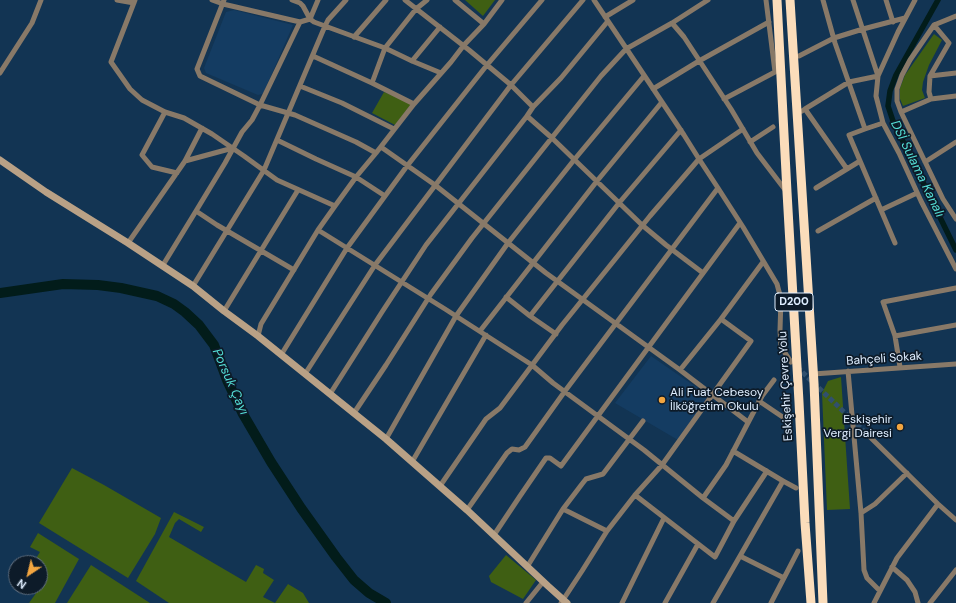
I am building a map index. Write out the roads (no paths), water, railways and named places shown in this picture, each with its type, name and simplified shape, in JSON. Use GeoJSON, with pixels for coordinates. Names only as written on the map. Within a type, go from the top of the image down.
{"type":"FeatureCollection","features":[{"type":"Feature","properties":{"kind":"highway","name":"Eskişehir Çevre Yolu"},"geometry":{"type":"LineString","coordinates":[[777,0],[800,402],[805,523],[811,603]]}},
{"type":"Feature","properties":{"kind":"highway","name":"D200"},"geometry":{"type":"LineString","coordinates":[[792,1],[813,374],[823,603]]}},
{"type":"Feature","properties":{"kind":"street"},"geometry":{"type":"LineString","coordinates":[[0,73],[32,23],[41,0]]}},
{"type":"Feature","properties":{"kind":"street"},"geometry":{"type":"LineString","coordinates":[[117,0],[135,1],[111,62],[130,89],[142,100],[165,112],[184,118],[202,128],[233,148],[277,180],[335,206]]}},
{"type":"Feature","properties":{"kind":"street"},"geometry":{"type":"LineString","coordinates":[[212,0],[300,22],[310,19]]}},
{"type":"Feature","properties":{"kind":"street"},"geometry":{"type":"LineString","coordinates":[[292,0],[300,3],[310,19],[314,22],[385,48],[441,73]]}},
{"type":"Feature","properties":{"kind":"street"},"geometry":{"type":"LineString","coordinates":[[310,19],[318,0]]}},
{"type":"Feature","properties":{"kind":"street"},"geometry":{"type":"LineString","coordinates":[[193,286],[264,170],[325,26],[328,20],[346,0]]}},
{"type":"Feature","properties":{"kind":"street"},"geometry":{"type":"LineString","coordinates":[[354,37],[386,0]]}},
{"type":"Feature","properties":{"kind":"street"},"geometry":{"type":"LineString","coordinates":[[405,0],[464,45],[511,85],[534,107]]}},
{"type":"Feature","properties":{"kind":"street"},"geometry":{"type":"LineString","coordinates":[[372,83],[385,48],[416,9],[427,0]]}},
{"type":"Feature","properties":{"kind":"street"},"geometry":{"type":"LineString","coordinates":[[455,0],[484,24]]}},
{"type":"Feature","properties":{"kind":"street"},"geometry":{"type":"LineString","coordinates":[[258,336],[261,324],[318,230],[356,177],[414,104],[464,45],[484,24],[502,0]]}},
{"type":"Feature","properties":{"kind":"street"},"geometry":{"type":"LineString","coordinates":[[281,355],[347,248],[407,166],[487,65],[542,0]]}},
{"type":"Feature","properties":{"kind":"street"},"geometry":{"type":"LineString","coordinates":[[305,374],[375,265],[511,85],[583,0]]}},
{"type":"Feature","properties":{"kind":"street"},"geometry":{"type":"LineString","coordinates":[[594,0],[681,130],[777,284],[781,299],[781,348],[791,362]]}},
{"type":"Feature","properties":{"kind":"street"},"geometry":{"type":"LineString","coordinates":[[330,394],[426,245],[534,107],[561,78],[606,19],[633,0]]}},
{"type":"Feature","properties":{"kind":"street"},"geometry":{"type":"LineString","coordinates":[[354,413],[386,366],[428,298],[472,238],[601,76],[626,49],[672,23],[708,0]]}},
{"type":"Feature","properties":{"kind":"street"},"geometry":{"type":"LineString","coordinates":[[724,99],[774,72],[766,0]]}},
{"type":"Feature","properties":{"kind":"street"},"geometry":{"type":"LineString","coordinates":[[823,0],[834,38],[865,129]]}},
{"type":"Feature","properties":{"kind":"street"},"geometry":{"type":"LineString","coordinates":[[853,0],[878,76]]}},
{"type":"Feature","properties":{"kind":"street"},"geometry":{"type":"LineString","coordinates":[[886,0],[893,22]]}},
{"type":"Feature","properties":{"kind":"street"},"geometry":{"type":"LineString","coordinates":[[915,0],[898,32],[878,76],[876,96],[882,123],[899,153],[917,193],[956,269]]}},
{"type":"Feature","properties":{"kind":"street"},"geometry":{"type":"LineString","coordinates":[[224,2],[197,69],[200,76],[260,105],[288,113],[356,142],[376,153]]}},
{"type":"Feature","properties":{"kind":"street"},"geometry":{"type":"LineString","coordinates":[[956,16],[934,25],[910,60],[902,75],[897,90],[897,101],[901,112],[943,199],[956,219]]}},
{"type":"Feature","properties":{"kind":"street"},"geometry":{"type":"LineString","coordinates":[[799,56],[834,38],[905,18]]}},
{"type":"Feature","properties":{"kind":"street"},"geometry":{"type":"LineString","coordinates":[[163,266],[242,132],[252,120],[300,22]]}},
{"type":"Feature","properties":{"kind":"street"},"geometry":{"type":"LineString","coordinates":[[653,89],[768,22]]}},
{"type":"Feature","properties":{"kind":"street"},"geometry":{"type":"LineString","coordinates":[[672,23],[684,36],[757,153],[787,192]]}},
{"type":"Feature","properties":{"kind":"street"},"geometry":{"type":"LineString","coordinates":[[934,25],[950,43]]}},
{"type":"Feature","properties":{"kind":"street"},"geometry":{"type":"LineString","coordinates":[[412,61],[440,27]]}},
{"type":"Feature","properties":{"kind":"street"},"geometry":{"type":"LineString","coordinates":[[931,99],[929,92],[930,76],[950,43],[956,41]]}},
{"type":"Feature","properties":{"kind":"street"},"geometry":{"type":"LineString","coordinates":[[313,56],[414,104]]}},
{"type":"Feature","properties":{"kind":"street"},"geometry":{"type":"LineString","coordinates":[[930,76],[956,73]]}},
{"type":"Feature","properties":{"kind":"street"},"geometry":{"type":"LineString","coordinates":[[386,439],[456,316],[508,243],[574,160],[644,76]]}},
{"type":"Feature","properties":{"kind":"street"},"geometry":{"type":"LineString","coordinates":[[847,169],[804,110],[849,82],[878,76]]}},
{"type":"Feature","properties":{"kind":"street"},"geometry":{"type":"LineString","coordinates":[[300,86],[342,103],[394,129]]}},
{"type":"Feature","properties":{"kind":"street"},"geometry":{"type":"LineString","coordinates":[[901,112],[931,99],[956,96]]}},
{"type":"Feature","properties":{"kind":"street"},"geometry":{"type":"LineString","coordinates":[[480,331],[596,181],[662,102]]}},
{"type":"Feature","properties":{"kind":"street"},"geometry":{"type":"LineString","coordinates":[[165,112],[142,155],[152,167],[177,173]]}},
{"type":"Feature","properties":{"kind":"street"},"geometry":{"type":"LineString","coordinates":[[527,116],[552,138],[642,225],[703,273]]}},
{"type":"Feature","properties":{"kind":"street"},"geometry":{"type":"LineString","coordinates":[[882,123],[849,135],[895,243]]}},
{"type":"Feature","properties":{"kind":"street"},"geometry":{"type":"LineString","coordinates":[[128,243],[185,161],[202,128]]}},
{"type":"Feature","properties":{"kind":"street"},"geometry":{"type":"LineString","coordinates":[[750,142],[773,128]]}},
{"type":"Feature","properties":{"kind":"street"},"geometry":{"type":"LineString","coordinates":[[440,486],[486,419],[500,408],[582,300],[642,225],[699,159],[742,129]]}},
{"type":"Feature","properties":{"kind":"street"},"geometry":{"type":"LineString","coordinates":[[530,316],[619,203],[681,130]]}},
{"type":"Feature","properties":{"kind":"street"},"geometry":{"type":"LineString","coordinates":[[277,140],[356,177],[385,196]]}},
{"type":"Feature","properties":{"kind":"street"},"geometry":{"type":"LineString","coordinates":[[925,162],[956,142]]}},
{"type":"Feature","properties":{"kind":"street"},"geometry":{"type":"LineString","coordinates":[[381,147],[435,185],[558,282],[680,370],[748,422]]}},
{"type":"Feature","properties":{"kind":"street"},"geometry":{"type":"LineString","coordinates":[[185,161],[233,148]]}},
{"type":"Feature","properties":{"kind":"street"},"geometry":{"type":"LineString","coordinates":[[0,160],[46,192],[128,243],[193,286],[258,336],[386,439],[467,510],[564,602],[607,531],[635,495],[662,465],[750,341],[720,319]]}},
{"type":"Feature","properties":{"kind":"street"},"geometry":{"type":"LineString","coordinates":[[816,188],[860,160]]}},
{"type":"Feature","properties":{"kind":"street"},"geometry":{"type":"LineString","coordinates":[[467,510],[507,453],[512,449],[519,450],[525,448],[565,391],[718,188]]}},
{"type":"Feature","properties":{"kind":"street"},"geometry":{"type":"LineString","coordinates":[[224,311],[298,190]]}},
{"type":"Feature","properties":{"kind":"street"},"geometry":{"type":"LineString","coordinates":[[881,210],[917,193]]}},
{"type":"Feature","properties":{"kind":"street"},"geometry":{"type":"LineString","coordinates":[[818,231],[876,198]]}},
{"type":"Feature","properties":{"kind":"street"},"geometry":{"type":"LineString","coordinates":[[196,211],[294,270]]}},
{"type":"Feature","properties":{"kind":"street"},"geometry":{"type":"LineString","coordinates":[[494,536],[546,458],[550,458],[561,466],[740,223]]}},
{"type":"Feature","properties":{"kind":"street"},"geometry":{"type":"LineString","coordinates":[[318,230],[532,365],[630,439],[734,521]]}},
{"type":"Feature","properties":{"kind":"street"},"geometry":{"type":"LineString","coordinates":[[680,370],[763,262]]}},
{"type":"Feature","properties":{"kind":"street"},"geometry":{"type":"LineString","coordinates":[[900,367],[895,336],[883,302],[956,288]]}},
{"type":"Feature","properties":{"kind":"street"},"geometry":{"type":"LineString","coordinates":[[506,297],[556,334]]}},
{"type":"Feature","properties":{"kind":"street"},"geometry":{"type":"LineString","coordinates":[[895,336],[956,325]]}},
{"type":"Feature","properties":{"kind":"street"},"geometry":{"type":"LineString","coordinates":[[412,462],[486,335]]}},
{"type":"Feature","properties":{"kind":"street","name":"Bahçeli Sokak"},"geometry":{"type":"LineString","coordinates":[[813,374],[956,364]]}},
{"type":"Feature","properties":{"kind":"street"},"geometry":{"type":"LineString","coordinates":[[848,371],[861,513],[864,570],[867,578],[880,592]]}},
{"type":"Feature","properties":{"kind":"street"},"geometry":{"type":"LineString","coordinates":[[703,498],[726,465],[759,401],[774,380]]}},
{"type":"Feature","properties":{"kind":"street"},"geometry":{"type":"LineString","coordinates":[[759,401],[790,422]]}},
{"type":"Feature","properties":{"kind":"street"},"geometry":{"type":"LineString","coordinates":[[527,567],[563,509],[582,484],[586,479],[603,474],[643,420]]}},
{"type":"Feature","properties":{"kind":"street"},"geometry":{"type":"LineString","coordinates":[[868,435],[956,520]]}},
{"type":"Feature","properties":{"kind":"street"},"geometry":{"type":"LineString","coordinates":[[733,451],[796,488]]}},
{"type":"Feature","properties":{"kind":"street"},"geometry":{"type":"LineString","coordinates":[[635,495],[715,557],[734,521],[767,471]]}},
{"type":"Feature","properties":{"kind":"street"},"geometry":{"type":"LineString","coordinates":[[861,513],[875,504],[907,473]]}},
{"type":"Feature","properties":{"kind":"street"},"geometry":{"type":"LineString","coordinates":[[713,603],[783,481]]}},
{"type":"Feature","properties":{"kind":"street"},"geometry":{"type":"LineString","coordinates":[[874,603],[897,558],[938,504]]}},
{"type":"Feature","properties":{"kind":"street"},"geometry":{"type":"LineString","coordinates":[[563,509],[607,531]]}},
{"type":"Feature","properties":{"kind":"street"},"geometry":{"type":"LineString","coordinates":[[622,603],[664,518]]}},
{"type":"Feature","properties":{"kind":"street"},"geometry":{"type":"LineString","coordinates":[[665,603],[698,544]]}},
{"type":"Feature","properties":{"kind":"street"},"geometry":{"type":"LineString","coordinates":[[771,603],[798,551]]}},
{"type":"Feature","properties":{"kind":"street"},"geometry":{"type":"LineString","coordinates":[[740,556],[784,578]]}},
{"type":"Feature","properties":{"kind":"street"},"geometry":{"type":"LineString","coordinates":[[892,567],[907,580],[915,592],[918,603]]}},
{"type":"Feature","properties":{"kind":"street"},"geometry":{"type":"LineString","coordinates":[[930,603],[956,570]]}},
{"type":"Feature","properties":{"kind":"street"},"geometry":{"type":"LineString","coordinates":[[526,603],[543,582]]}},
{"type":"Feature","properties":{"kind":"waterway","name":"DSİ Sulama Kanalı"},"geometry":{"type":"LineString","coordinates":[[938,0],[896,75],[890,91],[888,106],[893,121],[956,250]]}},
{"type":"Feature","properties":{"kind":"waterway","name":"Porsuk Çayı"},"geometry":{"type":"LineString","coordinates":[[0,293],[63,284],[98,285],[121,288],[157,296],[174,304],[185,312],[199,325],[214,345],[227,380],[243,414],[271,462],[301,508],[354,580],[369,593],[386,603]]}},
{"type":"Feature","properties":{"kind":"tunnel"},"geometry":{"type":"LineString","coordinates":[[797,367],[868,435]]}},
{"type":"Feature","properties":{"kind":"place","name":"Ali Fuat Cebesoy İlköğretim Okulu"},"geometry":{"type":"Point","coordinates":[662,400]}},
{"type":"Feature","properties":{"kind":"place","name":"Eskişehir Vergi Dairesi"},"geometry":{"type":"Point","coordinates":[900,427]}}]}
